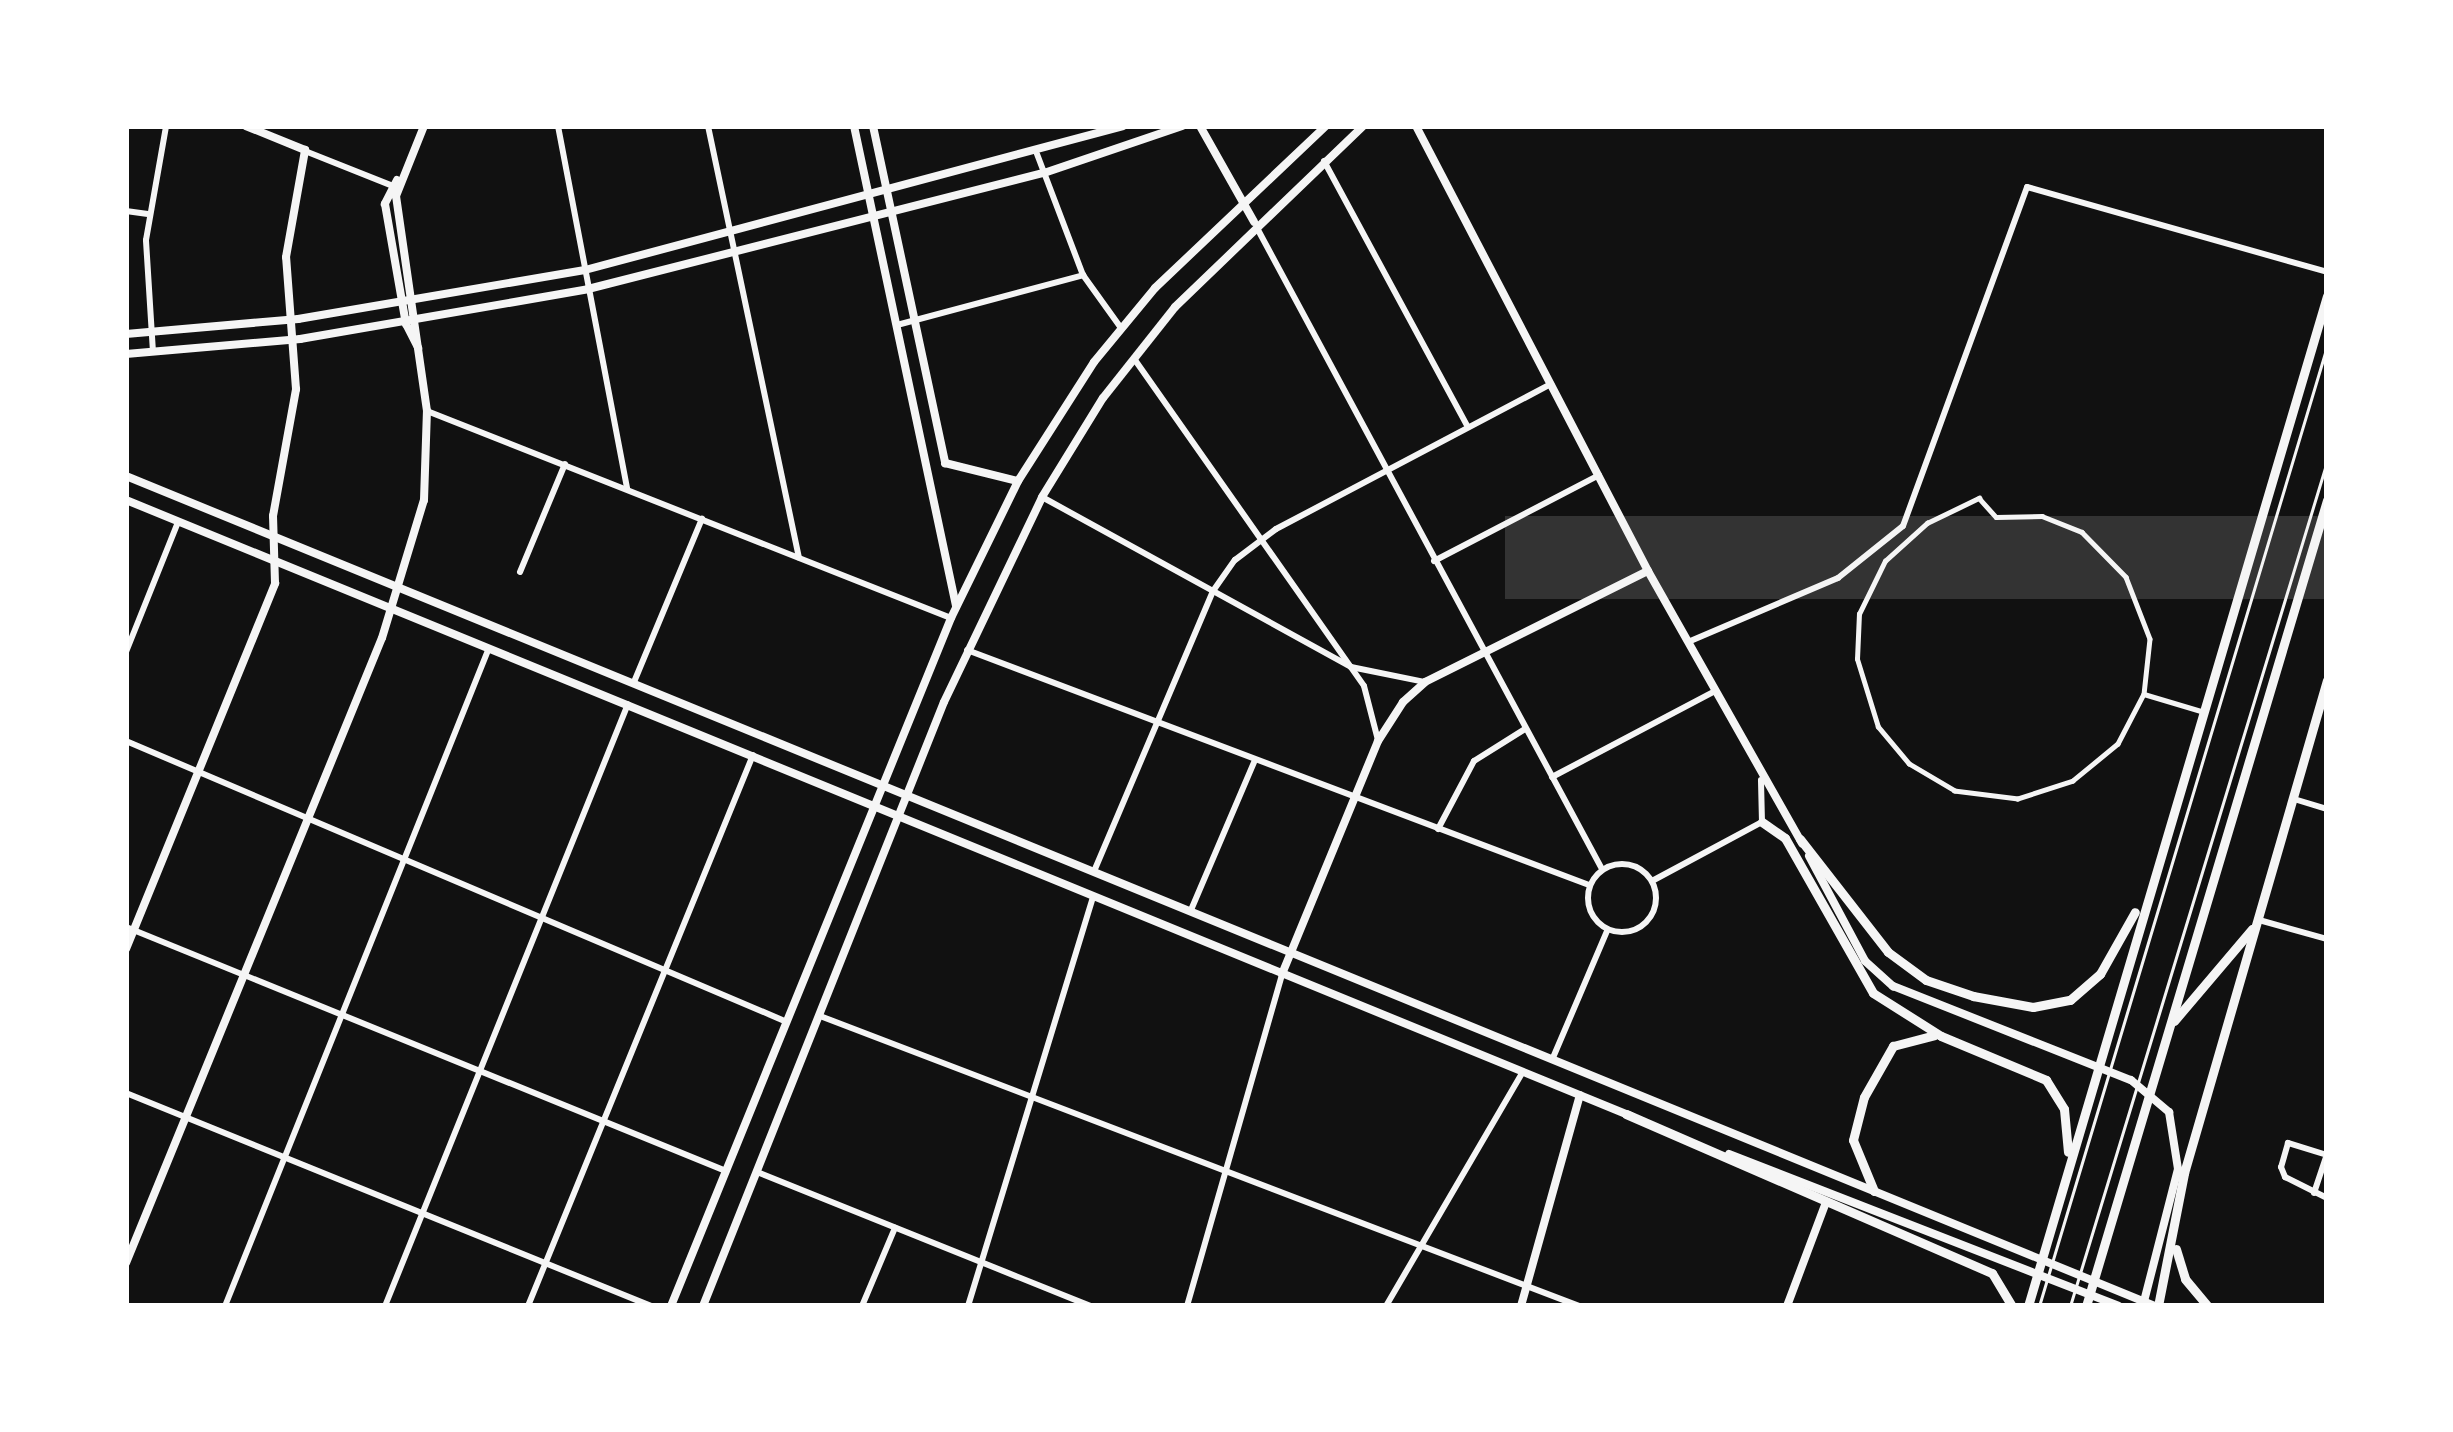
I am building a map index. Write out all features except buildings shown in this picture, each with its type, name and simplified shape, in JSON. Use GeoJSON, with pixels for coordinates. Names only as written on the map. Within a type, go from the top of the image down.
{"type":"FeatureCollection","features":[{"type":"Feature","properties":{"kind":"highway"},"geometry":{"type":"LineString","coordinates":[[2028,1306],[2144,897],[2327,296]]}},
{"type":"Feature","properties":{"kind":"highway"},"geometry":{"type":"LineString","coordinates":[[2086,1306],[2327,500]]}},
{"type":"Feature","properties":{"kind":"highway"},"geometry":{"type":"LineString","coordinates":[[2157,1306],[2175,1241],[2184,1173],[2327,680]]}},
{"type":"Feature","properties":{"kind":"highway"},"geometry":{"type":"LineString","coordinates":[[1762,822],[1785,838],[1863,983],[1941,1036],[2046,1080],[2064,1109],[2069,1164]]}},
{"type":"Feature","properties":{"kind":"highway"},"geometry":{"type":"LineString","coordinates":[[1800,839],[1907,968],[1952,990],[2009,1004],[2050,1006],[2089,986],[2144,897]]}},
{"type":"Feature","properties":{"kind":"highway"},"geometry":{"type":"LineString","coordinates":[[2160,1051],[2182,1006],[2259,920]]}},
{"type":"Feature","properties":{"kind":"highway"},"geometry":{"type":"LineString","coordinates":[[1878,1193],[1853,1140],[1872,1078],[1893,1046],[1941,1036]]}},
{"type":"Feature","properties":{"kind":"highway"},"geometry":{"type":"LineString","coordinates":[[1625,1114],[1825,1205],[1992,1273],[2012,1306]]}},
{"type":"Feature","properties":{"kind":"highway"},"geometry":{"type":"LineString","coordinates":[[2175,1241],[2185,1279],[2207,1306]]}},
{"type":"Feature","properties":{"kind":"main road"},"geometry":{"type":"LineString","coordinates":[[126,949],[130,928],[274,588],[273,536],[294,416],[286,256],[304,150],[246,126]]}},
{"type":"Feature","properties":{"kind":"main road"},"geometry":{"type":"LineString","coordinates":[[418,349],[406,324],[385,204],[424,126]]}},
{"type":"Feature","properties":{"kind":"main road"},"geometry":{"type":"LineString","coordinates":[[854,126],[956,606]]}},
{"type":"Feature","properties":{"kind":"main road"},"geometry":{"type":"LineString","coordinates":[[873,126],[947,467],[1018,481]]}},
{"type":"Feature","properties":{"kind":"main road"},"geometry":{"type":"LineString","coordinates":[[126,334],[290,320],[585,270],[732,236],[1037,154],[1123,126]]}},
{"type":"Feature","properties":{"kind":"main road"},"geometry":{"type":"LineString","coordinates":[[126,354],[293,340],[588,290],[1044,173],[1182,126]]}},
{"type":"Feature","properties":{"kind":"main road"},"geometry":{"type":"LineString","coordinates":[[1200,126],[1254,222]]}},
{"type":"Feature","properties":{"kind":"main road"},"geometry":{"type":"LineString","coordinates":[[671,1306],[950,618],[1018,481],[1121,328],[1241,199],[1326,126]]}},
{"type":"Feature","properties":{"kind":"main road"},"geometry":{"type":"LineString","coordinates":[[703,1306],[908,792],[968,650],[1042,497],[1133,357],[1254,222],[1363,126]]}},
{"type":"Feature","properties":{"kind":"main road"},"geometry":{"type":"LineString","coordinates":[[1416,126],[1713,692],[1877,975],[2144,1086],[2169,1112],[2178,1169],[2142,1306]]}},
{"type":"Feature","properties":{"kind":"main road"},"geometry":{"type":"LineString","coordinates":[[126,1263],[391,608],[424,500],[428,411],[416,302],[394,186]]}},
{"type":"Feature","properties":{"kind":"main road"},"geometry":{"type":"LineString","coordinates":[[126,476],[2157,1306]]}},
{"type":"Feature","properties":{"kind":"main road"},"geometry":{"type":"LineString","coordinates":[[126,500],[900,813],[1625,1114],[1877,1208],[2119,1306]]}},
{"type":"Feature","properties":{"kind":"main road"},"geometry":{"type":"LineString","coordinates":[[1282,974],[1378,741],[1425,682],[1648,572]]}},
{"type":"Feature","properties":{"kind":"main road"},"geometry":{"type":"LineString","coordinates":[[1521,1306],[1580,1095]]}},
{"type":"Feature","properties":{"kind":"main road"},"geometry":{"type":"LineString","coordinates":[[1787,1306],[1825,1205]]}},
{"type":"Feature","properties":{"kind":"street"},"geometry":{"type":"LineString","coordinates":[[153,352],[148,214],[166,126]]}},
{"type":"Feature","properties":{"kind":"street"},"geometry":{"type":"LineString","coordinates":[[558,126],[627,489]]}},
{"type":"Feature","properties":{"kind":"street"},"geometry":{"type":"LineString","coordinates":[[708,126],[800,556]]}},
{"type":"Feature","properties":{"kind":"street"},"geometry":{"type":"LineString","coordinates":[[304,150],[394,186]]}},
{"type":"Feature","properties":{"kind":"street"},"geometry":{"type":"LineString","coordinates":[[1037,154],[1083,275],[1121,328]]}},
{"type":"Feature","properties":{"kind":"street"},"geometry":{"type":"LineString","coordinates":[[1323,159],[1468,427]]}},
{"type":"Feature","properties":{"kind":"street"},"geometry":{"type":"LineString","coordinates":[[1688,643],[1838,578],[1903,526],[2026,187],[2327,272]]}},
{"type":"Feature","properties":{"kind":"street"},"geometry":{"type":"LineString","coordinates":[[126,211],[148,214]]}},
{"type":"Feature","properties":{"kind":"street"},"geometry":{"type":"LineString","coordinates":[[1254,222],[1602,869]]}},
{"type":"Feature","properties":{"kind":"street"},"geometry":{"type":"LineString","coordinates":[[897,325],[1083,275]]}},
{"type":"Feature","properties":{"kind":"street"},"geometry":{"type":"LineString","coordinates":[[1133,357],[1352,667],[1371,700],[1378,741]]}},
{"type":"Feature","properties":{"kind":"street"},"geometry":{"type":"LineString","coordinates":[[1095,869],[1213,591],[1261,539],[1551,384]]}},
{"type":"Feature","properties":{"kind":"street"},"geometry":{"type":"LineString","coordinates":[[428,411],[950,618]]}},
{"type":"Feature","properties":{"kind":"street"},"geometry":{"type":"LineString","coordinates":[[520,572],[565,464]]}},
{"type":"Feature","properties":{"kind":"street"},"geometry":{"type":"LineString","coordinates":[[1435,561],[1599,475]]}},
{"type":"Feature","properties":{"kind":"street"},"geometry":{"type":"LineString","coordinates":[[1042,497],[1352,667],[1425,682]]}},
{"type":"Feature","properties":{"kind":"street"},"geometry":{"type":"LineString","coordinates":[[1969,501],[1989,502],[1996,517],[2058,520],[2102,548],[2137,595],[2150,639],[2144,694],[2118,744],[2073,781],[2018,799],[1954,791],[1909,764],[1871,714],[1856,659],[1863,601],[1900,545],[1969,501]]}},
{"type":"Feature","properties":{"kind":"street"},"geometry":{"type":"LineString","coordinates":[[634,682],[702,518]]}},
{"type":"Feature","properties":{"kind":"street"},"geometry":{"type":"LineString","coordinates":[[126,652],[178,521]]}},
{"type":"Feature","properties":{"kind":"street"},"geometry":{"type":"LineString","coordinates":[[225,1306],[489,647]]}},
{"type":"Feature","properties":{"kind":"street"},"geometry":{"type":"LineString","coordinates":[[968,650],[1589,885]]}},
{"type":"Feature","properties":{"kind":"street"},"geometry":{"type":"LineString","coordinates":[[1552,777],[1713,692]]}},
{"type":"Feature","properties":{"kind":"street"},"geometry":{"type":"LineString","coordinates":[[2144,694],[2201,711]]}},
{"type":"Feature","properties":{"kind":"street"},"geometry":{"type":"LineString","coordinates":[[385,1306],[628,704]]}},
{"type":"Feature","properties":{"kind":"street"},"geometry":{"type":"LineString","coordinates":[[1438,829],[1474,761],[1526,729]]}},
{"type":"Feature","properties":{"kind":"street"},"geometry":{"type":"LineString","coordinates":[[126,741],[787,1022]]}},
{"type":"Feature","properties":{"kind":"street"},"geometry":{"type":"LineString","coordinates":[[528,1306],[753,754]]}},
{"type":"Feature","properties":{"kind":"street"},"geometry":{"type":"LineString","coordinates":[[1191,910],[1255,760]]}},
{"type":"Feature","properties":{"kind":"street"},"geometry":{"type":"LineString","coordinates":[[1652,881],[1762,822],[1761,780]]}},
{"type":"Feature","properties":{"kind":"street"},"geometry":{"type":"LineString","coordinates":[[2294,799],[2327,809]]}},
{"type":"Feature","properties":{"kind":"street"},"geometry":{"type":"LineString","coordinates":[[1627,864],[1652,881],[1656,902],[1647,921],[1629,931],[1608,929],[1588,906],[1589,885],[1602,869],[1627,864]]}},
{"type":"Feature","properties":{"kind":"street"},"geometry":{"type":"LineString","coordinates":[[968,1306],[986,1264],[1037,1099],[1094,895]]}},
{"type":"Feature","properties":{"kind":"street"},"geometry":{"type":"LineString","coordinates":[[2259,920],[2327,939]]}},
{"type":"Feature","properties":{"kind":"street"},"geometry":{"type":"LineString","coordinates":[[130,928],[726,1172]]}},
{"type":"Feature","properties":{"kind":"street"},"geometry":{"type":"LineString","coordinates":[[1552,1060],[1608,929]]}},
{"type":"Feature","properties":{"kind":"street"},"geometry":{"type":"LineString","coordinates":[[1186,1306],[1282,974]]}},
{"type":"Feature","properties":{"kind":"street"},"geometry":{"type":"LineString","coordinates":[[819,1016],[1579,1306]]}},
{"type":"Feature","properties":{"kind":"street"},"geometry":{"type":"LineString","coordinates":[[1387,1306],[1523,1072]]}},
{"type":"Feature","properties":{"kind":"street"},"geometry":{"type":"LineString","coordinates":[[126,1093],[651,1306]]}},
{"type":"Feature","properties":{"kind":"street"},"geometry":{"type":"LineString","coordinates":[[2314,1193],[2327,1155],[2288,1143],[2282,1173],[2314,1193],[2327,1198]]}},
{"type":"Feature","properties":{"kind":"street"},"geometry":{"type":"LineString","coordinates":[[757,1172],[1090,1306]]}},
{"type":"Feature","properties":{"kind":"street"},"geometry":{"type":"LineString","coordinates":[[862,1306],[895,1228]]}},
{"type":"Feature","properties":{"kind":"lane"},"geometry":{"type":"LineString","coordinates":[[2039,1306],[2327,346]]}},
{"type":"Feature","properties":{"kind":"lane"},"geometry":{"type":"LineString","coordinates":[[2070,1306],[2327,460]]}},
{"type":"Feature","properties":{"kind":"shaded area"},"geometry":{"type":"Polygon","coordinates":[[[1505,516],[2327,516],[2327,599],[1505,599],[1505,516]]]}}]}
